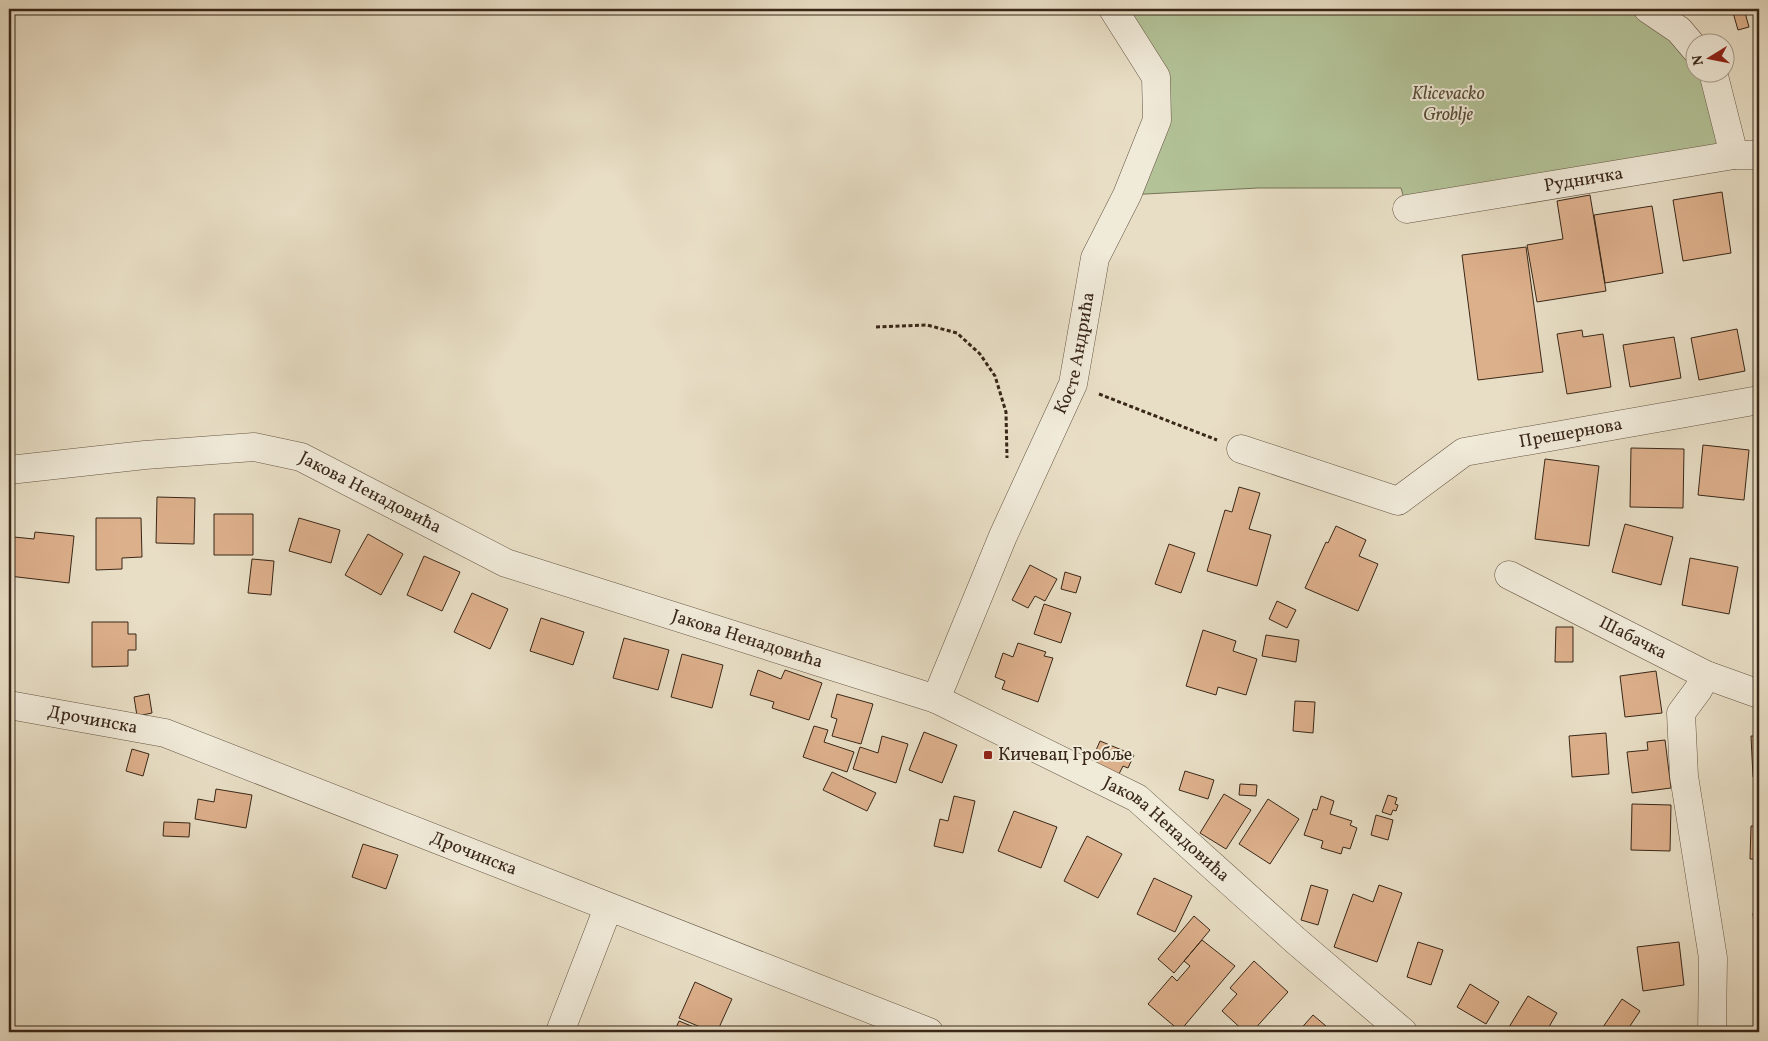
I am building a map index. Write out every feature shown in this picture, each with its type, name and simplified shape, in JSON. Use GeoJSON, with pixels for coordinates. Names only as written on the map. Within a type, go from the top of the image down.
{"type":"FeatureCollection","features":[{"type":"Feature","properties":{"kind":"street","name":"Косте Андрића"},"geometry":{"type":"LineString","coordinates":[[936,699],[1003,536],[1073,384],[1095,258],[1128,195],[1157,120],[1156,77],[1113,9]]}},
{"type":"Feature","properties":{"kind":"street"},"geometry":{"type":"LineString","coordinates":[[1648,9],[1679,30],[1686,38]]}},
{"type":"Feature","properties":{"kind":"street"},"geometry":{"type":"LineString","coordinates":[[1717,82],[1747,155]]}},
{"type":"Feature","properties":{"kind":"street","name":"Рудничка"},"geometry":{"type":"LineString","coordinates":[[1407,209],[1747,155]]}},
{"type":"Feature","properties":{"kind":"street","name":"Прешернова"},"geometry":{"type":"LineString","coordinates":[[1241,449],[1398,501],[1464,452],[1759,400]]}},
{"type":"Feature","properties":{"kind":"street","name":"Јакова Ненадовића"},"geometry":{"type":"LineString","coordinates":[[9,470],[145,455],[254,447],[301,457],[506,562],[936,699],[1137,798],[1295,940],[1403,1032]]}},
{"type":"Feature","properties":{"kind":"street","name":"Шабачка"},"geometry":{"type":"LineString","coordinates":[[1509,575],[1706,675],[1759,694]]}},
{"type":"Feature","properties":{"kind":"street"},"geometry":{"type":"LineString","coordinates":[[1706,675],[1698,690],[1681,713],[1684,776],[1713,958],[1712,1032]]}},
{"type":"Feature","properties":{"kind":"street","name":"Дрочинска"},"geometry":{"type":"LineString","coordinates":[[9,705],[166,733],[608,908],[929,1032]]}},
{"type":"Feature","properties":{"kind":"street"},"geometry":{"type":"LineString","coordinates":[[560,1032],[608,908]]}},
{"type":"Feature","properties":{"kind":"path"},"geometry":{"type":"LineString","coordinates":[[876,326],[927,325],[957,333],[980,354],[995,376],[1006,412],[1006,466]]}},
{"type":"Feature","properties":{"kind":"path"},"geometry":{"type":"LineString","coordinates":[[1073,384],[1241,449]]}},
{"type":"Feature","properties":{"kind":"green space","name":"Klicevacko Groblje"},"geometry":{"type":"Polygon","coordinates":[[[1113,9],[1648,9],[1686,42],[1686,82],[1715,82],[1734,155],[1407,209],[1401,188],[1258,188],[1127,195],[1156,77],[1113,9]]]}},
{"type":"Feature","properties":{"kind":"building"},"geometry":{"type":"Polygon","coordinates":[[[1732,9],[1744,9],[1749,27],[1738,30],[1732,9]]]}},
{"type":"Feature","properties":{"kind":"building"},"geometry":{"type":"Polygon","coordinates":[[[1722,192],[1731,253],[1683,261],[1673,200],[1722,192]]]}},
{"type":"Feature","properties":{"kind":"building"},"geometry":{"type":"Polygon","coordinates":[[[1590,195],[1606,291],[1537,302],[1527,245],[1563,239],[1557,201],[1590,195]]]}},
{"type":"Feature","properties":{"kind":"building"},"geometry":{"type":"Polygon","coordinates":[[[1652,206],[1663,273],[1605,283],[1594,215],[1652,206]]]}},
{"type":"Feature","properties":{"kind":"building"},"geometry":{"type":"Polygon","coordinates":[[[1526,247],[1543,372],[1478,380],[1462,255],[1526,247]]]}},
{"type":"Feature","properties":{"kind":"building"},"geometry":{"type":"Polygon","coordinates":[[[1737,329],[1745,371],[1699,380],[1691,338],[1737,329]]]}},
{"type":"Feature","properties":{"kind":"building"},"geometry":{"type":"Polygon","coordinates":[[[1582,330],[1583,337],[1603,334],[1611,387],[1567,394],[1557,334],[1582,330]]]}},
{"type":"Feature","properties":{"kind":"building"},"geometry":{"type":"Polygon","coordinates":[[[1674,337],[1681,378],[1630,387],[1623,345],[1674,337]]]}},
{"type":"Feature","properties":{"kind":"building"},"geometry":{"type":"Polygon","coordinates":[[[1703,445],[1749,450],[1744,500],[1698,495],[1703,445]]]}},
{"type":"Feature","properties":{"kind":"building"},"geometry":{"type":"Polygon","coordinates":[[[1631,448],[1684,449],[1683,508],[1630,507],[1631,448]]]}},
{"type":"Feature","properties":{"kind":"building"},"geometry":{"type":"Polygon","coordinates":[[[1545,459],[1599,466],[1589,546],[1535,539],[1545,459]]]}},
{"type":"Feature","properties":{"kind":"building"},"geometry":{"type":"Polygon","coordinates":[[[1239,487],[1260,493],[1249,529],[1271,535],[1257,586],[1207,571],[1225,510],[1232,512],[1239,487]]]}},
{"type":"Feature","properties":{"kind":"building"},"geometry":{"type":"Polygon","coordinates":[[[157,497],[195,498],[194,544],[156,543],[157,497]]]}},
{"type":"Feature","properties":{"kind":"building"},"geometry":{"type":"Polygon","coordinates":[[[214,514],[253,514],[253,555],[214,555],[214,514]]]}},
{"type":"Feature","properties":{"kind":"building"},"geometry":{"type":"Polygon","coordinates":[[[96,518],[141,518],[142,557],[122,558],[122,569],[96,570],[96,518]]]}},
{"type":"Feature","properties":{"kind":"building"},"geometry":{"type":"Polygon","coordinates":[[[299,518],[340,530],[331,563],[289,551],[299,518]]]}},
{"type":"Feature","properties":{"kind":"building"},"geometry":{"type":"Polygon","coordinates":[[[1625,524],[1673,537],[1661,585],[1612,572],[1625,524]]]}},
{"type":"Feature","properties":{"kind":"building"},"geometry":{"type":"Polygon","coordinates":[[[1336,526],[1366,540],[1359,556],[1378,564],[1358,611],[1305,588],[1326,542],[1328,543],[1336,526]]]}},
{"type":"Feature","properties":{"kind":"building"},"geometry":{"type":"Polygon","coordinates":[[[35,532],[74,536],[69,583],[9,576],[14,537],[34,539],[35,532]]]}},
{"type":"Feature","properties":{"kind":"building"},"geometry":{"type":"Polygon","coordinates":[[[368,534],[403,554],[381,595],[345,575],[368,534]]]}},
{"type":"Feature","properties":{"kind":"building"},"geometry":{"type":"Polygon","coordinates":[[[1169,544],[1195,553],[1181,593],[1155,584],[1169,544]]]}},
{"type":"Feature","properties":{"kind":"building"},"geometry":{"type":"Polygon","coordinates":[[[424,556],[460,572],[442,611],[407,595],[424,556]]]}},
{"type":"Feature","properties":{"kind":"building"},"geometry":{"type":"Polygon","coordinates":[[[1690,558],[1738,567],[1729,614],[1682,605],[1690,558]]]}},
{"type":"Feature","properties":{"kind":"building"},"geometry":{"type":"Polygon","coordinates":[[[252,559],[274,561],[271,595],[248,593],[252,559]]]}},
{"type":"Feature","properties":{"kind":"building"},"geometry":{"type":"Polygon","coordinates":[[[1030,565],[1057,579],[1045,601],[1035,596],[1028,608],[1012,600],[1030,565]]]}},
{"type":"Feature","properties":{"kind":"building"},"geometry":{"type":"Polygon","coordinates":[[[1065,572],[1081,577],[1076,593],[1061,589],[1065,572]]]}},
{"type":"Feature","properties":{"kind":"building"},"geometry":{"type":"Polygon","coordinates":[[[472,593],[508,609],[490,649],[454,632],[472,593]]]}},
{"type":"Feature","properties":{"kind":"building"},"geometry":{"type":"Polygon","coordinates":[[[1277,601],[1296,610],[1287,628],[1269,619],[1277,601]]]}},
{"type":"Feature","properties":{"kind":"building"},"geometry":{"type":"Polygon","coordinates":[[[1044,604],[1071,613],[1061,643],[1034,634],[1044,604]]]}},
{"type":"Feature","properties":{"kind":"building"},"geometry":{"type":"Polygon","coordinates":[[[541,618],[584,632],[573,665],[530,651],[541,618]]]}},
{"type":"Feature","properties":{"kind":"building"},"geometry":{"type":"Polygon","coordinates":[[[92,622],[128,622],[128,634],[136,634],[136,650],[128,650],[128,666],[92,667],[92,622]]]}},
{"type":"Feature","properties":{"kind":"building"},"geometry":{"type":"Polygon","coordinates":[[[1556,627],[1573,627],[1573,662],[1555,662],[1556,627]]]}},
{"type":"Feature","properties":{"kind":"building"},"geometry":{"type":"Polygon","coordinates":[[[1203,630],[1236,641],[1233,651],[1257,659],[1246,695],[1218,687],[1216,695],[1186,686],[1203,630]]]}},
{"type":"Feature","properties":{"kind":"building"},"geometry":{"type":"Polygon","coordinates":[[[1266,635],[1299,640],[1296,662],[1262,656],[1266,635]]]}},
{"type":"Feature","properties":{"kind":"building"},"geometry":{"type":"Polygon","coordinates":[[[624,638],[669,650],[658,690],[613,678],[624,638]]]}},
{"type":"Feature","properties":{"kind":"building"},"geometry":{"type":"Polygon","coordinates":[[[1018,643],[1046,652],[1044,656],[1053,658],[1038,702],[1002,689],[1005,681],[995,677],[1003,653],[1013,657],[1018,643]]]}},
{"type":"Feature","properties":{"kind":"building"},"geometry":{"type":"Polygon","coordinates":[[[682,654],[723,665],[712,708],[671,697],[682,654]]]}},
{"type":"Feature","properties":{"kind":"building"},"geometry":{"type":"Polygon","coordinates":[[[758,670],[781,679],[785,670],[822,683],[809,720],[772,708],[774,702],[750,695],[758,670]]]}},
{"type":"Feature","properties":{"kind":"building"},"geometry":{"type":"Polygon","coordinates":[[[1656,671],[1662,713],[1625,717],[1620,676],[1656,671]]]}},
{"type":"Feature","properties":{"kind":"building"},"geometry":{"type":"Polygon","coordinates":[[[149,694],[152,713],[137,716],[134,697],[149,694]]]}},
{"type":"Feature","properties":{"kind":"building"},"geometry":{"type":"Polygon","coordinates":[[[837,694],[873,704],[861,744],[832,736],[837,719],[831,717],[837,694]]]}},
{"type":"Feature","properties":{"kind":"building"},"geometry":{"type":"Polygon","coordinates":[[[1295,701],[1315,702],[1313,733],[1293,731],[1295,701]]]}},
{"type":"Feature","properties":{"kind":"building"},"geometry":{"type":"Polygon","coordinates":[[[814,726],[828,730],[824,742],[854,752],[847,772],[803,757],[814,726]]]}},
{"type":"Feature","properties":{"kind":"building"},"geometry":{"type":"Polygon","coordinates":[[[924,732],[957,745],[942,783],[909,770],[924,732]]]}},
{"type":"Feature","properties":{"kind":"building"},"geometry":{"type":"Polygon","coordinates":[[[1606,733],[1609,774],[1572,777],[1569,736],[1606,733]]]}},
{"type":"Feature","properties":{"kind":"building"},"geometry":{"type":"Polygon","coordinates":[[[882,736],[908,744],[896,783],[853,769],[860,747],[878,753],[882,736]]]}},
{"type":"Feature","properties":{"kind":"building"},"geometry":{"type":"Polygon","coordinates":[[[1751,736],[1759,736],[1759,777],[1753,777],[1751,736]]]}},
{"type":"Feature","properties":{"kind":"building"},"geometry":{"type":"Polygon","coordinates":[[[1665,740],[1671,788],[1632,793],[1627,752],[1648,750],[1647,742],[1665,740]]]}},
{"type":"Feature","properties":{"kind":"building"},"geometry":{"type":"Polygon","coordinates":[[[1100,741],[1134,755],[1128,768],[1123,766],[1119,774],[1091,762],[1100,741]]]}},
{"type":"Feature","properties":{"kind":"building"},"geometry":{"type":"Polygon","coordinates":[[[132,749],[149,754],[143,776],[126,771],[132,749]]]}},
{"type":"Feature","properties":{"kind":"building"},"geometry":{"type":"Polygon","coordinates":[[[1185,771],[1214,780],[1208,799],[1179,790],[1185,771]]]}},
{"type":"Feature","properties":{"kind":"building"},"geometry":{"type":"Polygon","coordinates":[[[832,772],[876,793],[867,811],[823,790],[832,772]]]}},
{"type":"Feature","properties":{"kind":"building"},"geometry":{"type":"Polygon","coordinates":[[[1240,784],[1257,785],[1256,796],[1239,795],[1240,784]]]}},
{"type":"Feature","properties":{"kind":"building"},"geometry":{"type":"Polygon","coordinates":[[[216,789],[252,795],[246,828],[195,819],[198,799],[214,802],[216,789]]]}},
{"type":"Feature","properties":{"kind":"building"},"geometry":{"type":"Polygon","coordinates":[[[1224,794],[1251,810],[1226,849],[1200,833],[1224,794]]]}},
{"type":"Feature","properties":{"kind":"building"},"geometry":{"type":"Polygon","coordinates":[[[1388,795],[1397,798],[1395,804],[1398,805],[1396,811],[1393,810],[1391,815],[1382,812],[1388,795]]]}},
{"type":"Feature","properties":{"kind":"building"},"geometry":{"type":"Polygon","coordinates":[[[954,796],[975,801],[963,853],[934,846],[940,819],[948,821],[954,796]]]}},
{"type":"Feature","properties":{"kind":"building"},"geometry":{"type":"Polygon","coordinates":[[[1321,796],[1334,801],[1330,814],[1352,821],[1350,825],[1357,828],[1350,849],[1343,847],[1341,854],[1321,848],[1323,841],[1304,835],[1313,809],[1317,810],[1321,796]]]}},
{"type":"Feature","properties":{"kind":"building"},"geometry":{"type":"Polygon","coordinates":[[[1268,799],[1299,819],[1270,864],[1239,844],[1268,799]]]}},
{"type":"Feature","properties":{"kind":"building"},"geometry":{"type":"Polygon","coordinates":[[[1632,804],[1671,805],[1670,851],[1631,850],[1632,804]]]}},
{"type":"Feature","properties":{"kind":"building"},"geometry":{"type":"Polygon","coordinates":[[[1014,811],[1057,827],[1041,868],[998,851],[1014,811]]]}},
{"type":"Feature","properties":{"kind":"building"},"geometry":{"type":"Polygon","coordinates":[[[1376,815],[1393,820],[1388,840],[1371,835],[1376,815]]]}},
{"type":"Feature","properties":{"kind":"building"},"geometry":{"type":"Polygon","coordinates":[[[164,822],[190,823],[189,837],[163,836],[164,822]]]}},
{"type":"Feature","properties":{"kind":"building"},"geometry":{"type":"Polygon","coordinates":[[[1751,826],[1759,826],[1759,859],[1750,859],[1751,826]]]}},
{"type":"Feature","properties":{"kind":"building"},"geometry":{"type":"Polygon","coordinates":[[[1087,836],[1122,854],[1098,898],[1064,881],[1087,836]]]}},
{"type":"Feature","properties":{"kind":"building"},"geometry":{"type":"Polygon","coordinates":[[[363,844],[398,855],[386,889],[352,877],[363,844]]]}},
{"type":"Feature","properties":{"kind":"building"},"geometry":{"type":"Polygon","coordinates":[[[1754,876],[1759,876],[1759,913],[1757,913],[1754,876]]]}},
{"type":"Feature","properties":{"kind":"building"},"geometry":{"type":"Polygon","coordinates":[[[1154,878],[1192,896],[1175,932],[1137,914],[1154,878]]]}},
{"type":"Feature","properties":{"kind":"building"},"geometry":{"type":"Polygon","coordinates":[[[1311,885],[1328,890],[1318,925],[1301,920],[1311,885]]]}},
{"type":"Feature","properties":{"kind":"building"},"geometry":{"type":"Polygon","coordinates":[[[1379,885],[1402,893],[1377,962],[1334,947],[1353,894],[1373,902],[1379,885]]]}},
{"type":"Feature","properties":{"kind":"building"},"geometry":{"type":"Polygon","coordinates":[[[1753,913],[1759,913],[1759,948],[1756,948],[1753,913]]]}},
{"type":"Feature","properties":{"kind":"building"},"geometry":{"type":"Polygon","coordinates":[[[1194,916],[1210,930],[1174,973],[1158,959],[1194,916]]]}},
{"type":"Feature","properties":{"kind":"building"},"geometry":{"type":"Polygon","coordinates":[[[1202,940],[1235,966],[1180,1031],[1148,1004],[1172,976],[1177,981],[1190,966],[1184,961],[1202,940]]]}},
{"type":"Feature","properties":{"kind":"building"},"geometry":{"type":"Polygon","coordinates":[[[1418,942],[1443,950],[1431,985],[1407,977],[1418,942]]]}},
{"type":"Feature","properties":{"kind":"building"},"geometry":{"type":"Polygon","coordinates":[[[1679,942],[1684,985],[1643,991],[1637,947],[1679,942]]]}},
{"type":"Feature","properties":{"kind":"building"},"geometry":{"type":"Polygon","coordinates":[[[1254,961],[1288,992],[1252,1032],[1245,1032],[1222,1011],[1237,994],[1230,988],[1254,961]]]}},
{"type":"Feature","properties":{"kind":"building"},"geometry":{"type":"Polygon","coordinates":[[[695,982],[732,999],[717,1032],[712,1032],[679,1018],[695,982]]]}},
{"type":"Feature","properties":{"kind":"building"},"geometry":{"type":"Polygon","coordinates":[[[1470,984],[1499,1002],[1486,1024],[1457,1007],[1470,984]]]}},
{"type":"Feature","properties":{"kind":"building"},"geometry":{"type":"Polygon","coordinates":[[[1528,996],[1557,1013],[1546,1032],[1506,1032],[1528,996]]]}},
{"type":"Feature","properties":{"kind":"building"},"geometry":{"type":"Polygon","coordinates":[[[1622,999],[1640,1011],[1626,1032],[1605,1032],[1601,1030],[1622,999]]]}},
{"type":"Feature","properties":{"kind":"building"},"geometry":{"type":"Polygon","coordinates":[[[1313,1015],[1333,1032],[1298,1032],[1313,1015]]]}},
{"type":"Feature","properties":{"kind":"building"},"geometry":{"type":"Polygon","coordinates":[[[679,1021],[706,1032],[674,1032],[679,1021]]]}},
{"type":"Feature","properties":{"kind":"place","name":"Кичевац Гробље"},"geometry":{"type":"Point","coordinates":[988,755]}}]}
